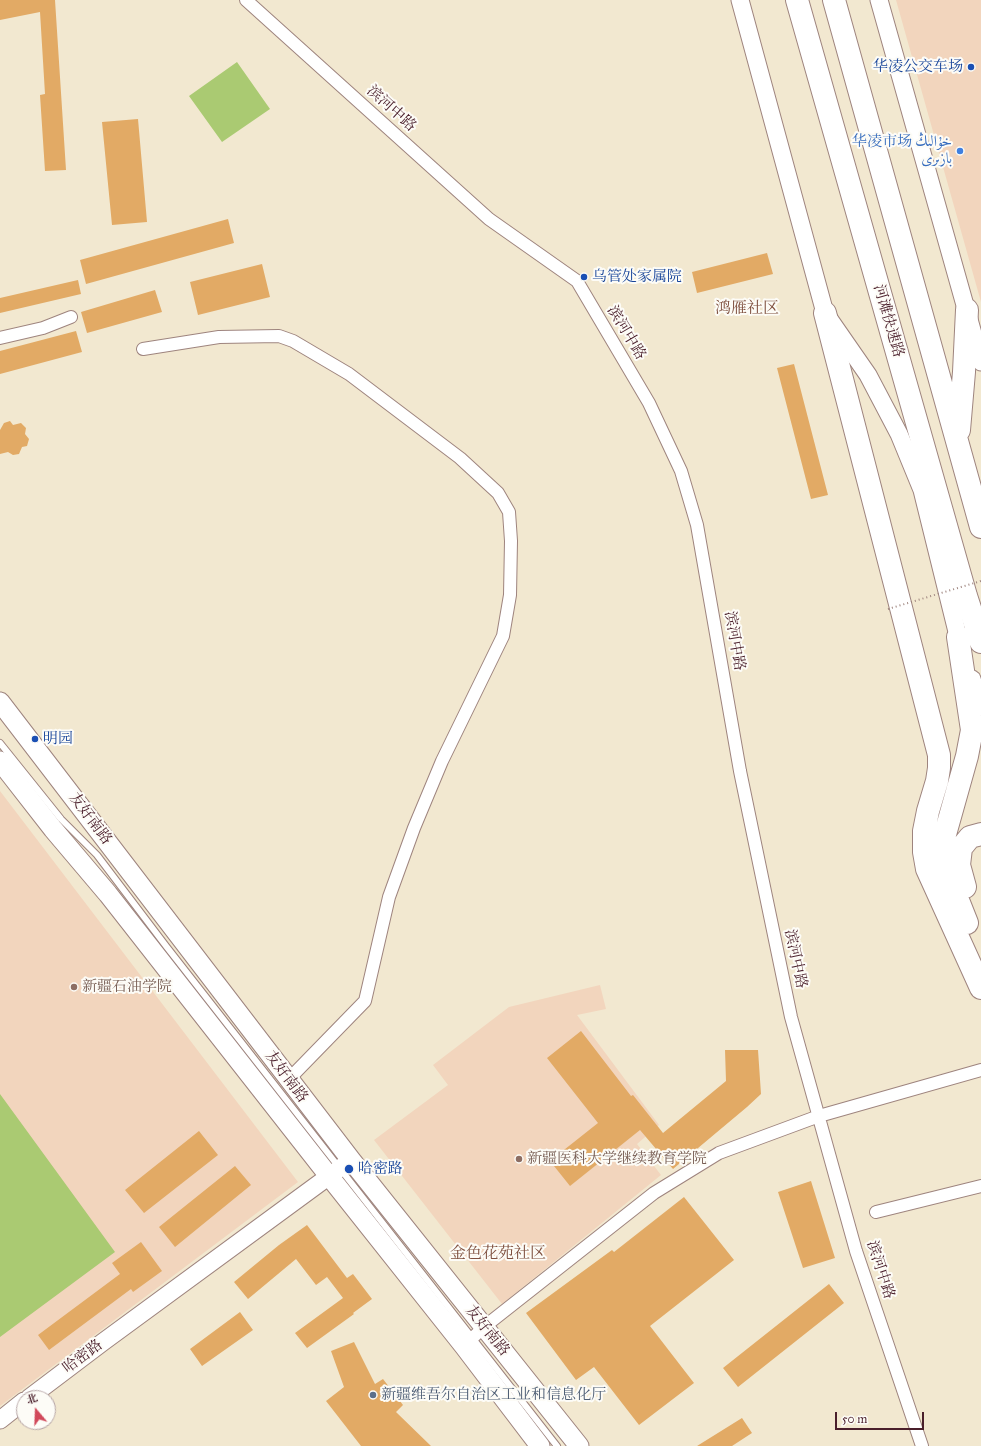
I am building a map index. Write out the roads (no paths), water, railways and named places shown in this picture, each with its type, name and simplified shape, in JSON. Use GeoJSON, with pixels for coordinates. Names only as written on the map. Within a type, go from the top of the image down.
{"type":"FeatureCollection","features":[{"type":"Feature","properties":{"kind":"highway","name":"河滩快速路"},"geometry":{"type":"LineString","coordinates":[[797,0],[966,596],[981,642]]}},
{"type":"Feature","properties":{"kind":"highway"},"geometry":{"type":"LineString","coordinates":[[834,0],[981,527]]}},
{"type":"Feature","properties":{"kind":"highway"},"geometry":{"type":"LineString","coordinates":[[958,443],[967,310]]}},
{"type":"Feature","properties":{"kind":"highway"},"geometry":{"type":"LineString","coordinates":[[825,313],[939,755],[937,781],[924,831],[924,852],[927,869],[981,988]]}},
{"type":"Feature","properties":{"kind":"highway"},"geometry":{"type":"LineString","coordinates":[[902,372],[922,490]]}},
{"type":"Feature","properties":{"kind":"highway"},"geometry":{"type":"LineString","coordinates":[[958,637],[972,730],[968,756],[944,838],[944,865],[964,904],[981,929]]}},
{"type":"Feature","properties":{"kind":"highway"},"geometry":{"type":"LineString","coordinates":[[981,834],[970,837],[961,848],[959,865],[964,904],[981,955]]}},
{"type":"Feature","properties":{"kind":"main road","name":"友好南路"},"geometry":{"type":"LineString","coordinates":[[0,702],[288,1079],[340,1168],[474,1337],[579,1446]]}},
{"type":"Feature","properties":{"kind":"main road","name":"友好南路"},"geometry":{"type":"LineString","coordinates":[[0,761],[53,829],[340,1168],[474,1337],[540,1446]]}},
{"type":"Feature","properties":{"kind":"street","name":"滨河中路"},"geometry":{"type":"LineString","coordinates":[[246,0],[489,219],[577,281],[649,403],[681,471],[697,525],[746,802],[791,1017],[856,1251],[922,1446]]}},
{"type":"Feature","properties":{"kind":"street"},"geometry":{"type":"LineString","coordinates":[[740,0],[825,313],[868,375],[898,434],[922,490],[958,637],[981,707]]}},
{"type":"Feature","properties":{"kind":"street"},"geometry":{"type":"LineString","coordinates":[[879,0],[981,362]]}},
{"type":"Feature","properties":{"kind":"street"},"geometry":{"type":"LineString","coordinates":[[0,338],[43,328],[71,317]]}},
{"type":"Feature","properties":{"kind":"street"},"geometry":{"type":"LineString","coordinates":[[143,349],[219,337],[279,336],[293,341],[349,374],[460,458],[498,493],[509,512],[511,542],[510,595],[503,636],[442,761],[414,828],[389,897],[365,1002],[288,1079]]}},
{"type":"Feature","properties":{"kind":"street"},"geometry":{"type":"LineString","coordinates":[[474,1337],[654,1193],[719,1153],[819,1116],[981,1070]]}},
{"type":"Feature","properties":{"kind":"street","name":"哈密路"},"geometry":{"type":"LineString","coordinates":[[40,1390],[340,1168]]}},
{"type":"Feature","properties":{"kind":"street"},"geometry":{"type":"LineString","coordinates":[[876,1212],[981,1186]]}},
{"type":"Feature","properties":{"kind":"street"},"geometry":{"type":"LineString","coordinates":[[0,1420],[16,1408]]}},
{"type":"Feature","properties":{"kind":"lane"},"geometry":{"type":"LineString","coordinates":[[0,743],[61,820],[97,855],[166,946],[340,1168]]}},
{"type":"Feature","properties":{"kind":"lane"},"geometry":{"type":"LineString","coordinates":[[474,1337],[557,1446]]}},
{"type":"Feature","properties":{"kind":"place","name":"华凌公交车场"},"geometry":{"type":"Point","coordinates":[971,67]}},
{"type":"Feature","properties":{"kind":"place","name":"华凌市场 خۇالىڭ بازىرى"},"geometry":{"type":"Point","coordinates":[960,151]}},
{"type":"Feature","properties":{"kind":"place","name":"乌管处家属院"},"geometry":{"type":"Point","coordinates":[584,277]}},
{"type":"Feature","properties":{"kind":"place","name":"明园"},"geometry":{"type":"Point","coordinates":[35,739]}},
{"type":"Feature","properties":{"kind":"place","name":"新疆石油学院"},"geometry":{"type":"Point","coordinates":[74,987]}},
{"type":"Feature","properties":{"kind":"place","name":"新疆医科大学继续教育学院"},"geometry":{"type":"Point","coordinates":[519,1159]}},
{"type":"Feature","properties":{"kind":"place","name":"哈密路"},"geometry":{"type":"Point","coordinates":[349,1169]}},
{"type":"Feature","properties":{"kind":"place","name":"新疆维吾尔自治区工业和信息化厅"},"geometry":{"type":"Point","coordinates":[373,1395]}},
{"type":"Feature","properties":{"kind":"district","name":"鸿雁社区"},"geometry":{"type":"Point","coordinates":[747,309]}},
{"type":"Feature","properties":{"kind":"district","name":"金色花苑社区"},"geometry":{"type":"Point","coordinates":[498,1254]}}]}
